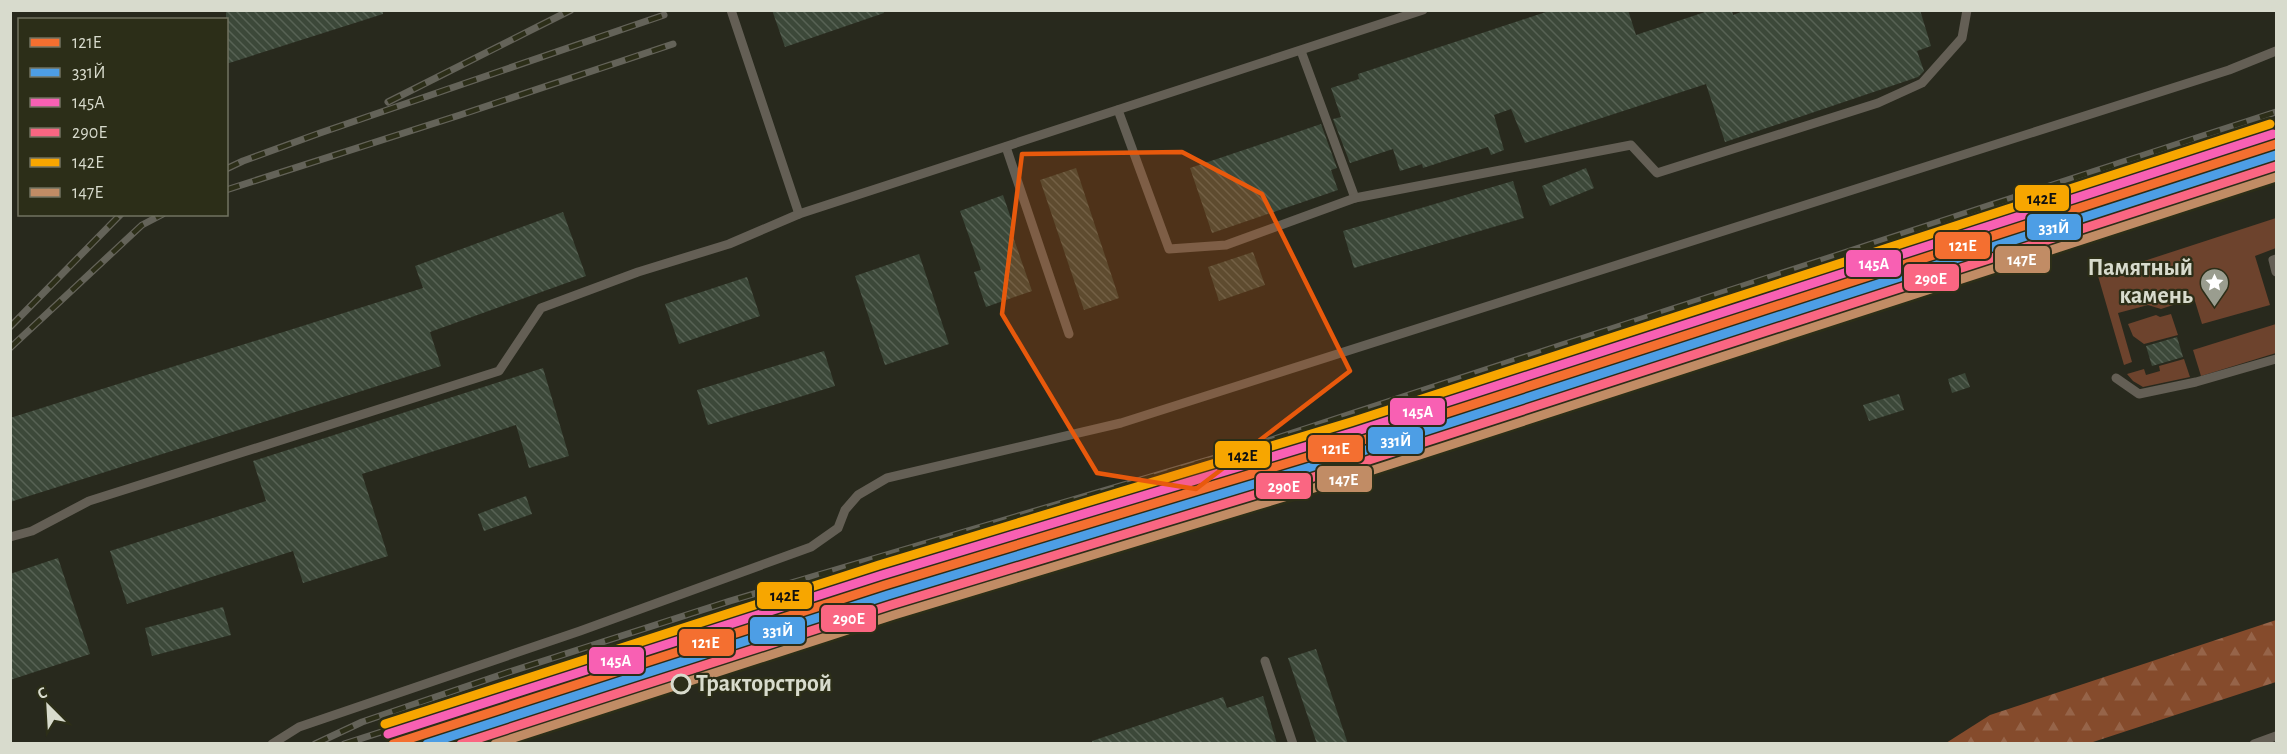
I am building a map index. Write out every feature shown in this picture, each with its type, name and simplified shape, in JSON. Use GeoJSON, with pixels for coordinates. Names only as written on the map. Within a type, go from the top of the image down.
{"type":"FeatureCollection","features":[{"type":"Feature","properties":{"kind":"lane"},"geometry":{"type":"LineString","coordinates":[[731,10],[799,214]]}},
{"type":"Feature","properties":{"kind":"lane"},"geometry":{"type":"LineString","coordinates":[[10,537],[32,531],[89,501],[500,371],[541,308],[638,272],[729,244],[799,214],[1423,10]]}},
{"type":"Feature","properties":{"kind":"lane"},"geometry":{"type":"LineString","coordinates":[[1118,110],[1169,249],[1226,245],[1355,198],[1631,145],[1657,173],[1878,103],[1922,83],[1962,38],[1967,10]]}},
{"type":"Feature","properties":{"kind":"lane"},"geometry":{"type":"LineString","coordinates":[[1301,51],[1355,198]]}},
{"type":"Feature","properties":{"kind":"lane"},"geometry":{"type":"LineString","coordinates":[[272,744],[299,727],[580,631],[811,547],[838,528],[845,510],[858,495],[888,478],[1121,423],[2229,70],[2277,51]]}},
{"type":"Feature","properties":{"kind":"lane"},"geometry":{"type":"LineString","coordinates":[[1006,147],[1069,334]]}},
{"type":"Feature","properties":{"kind":"lane"},"geometry":{"type":"LineString","coordinates":[[2277,259],[2273,260],[2277,272]]}},
{"type":"Feature","properties":{"kind":"lane"},"geometry":{"type":"LineString","coordinates":[[2116,378],[2139,394],[2196,382],[2277,359]]}},
{"type":"Feature","properties":{"kind":"lane"},"geometry":{"type":"LineString","coordinates":[[1265,661],[1293,744]]}},
{"type":"Feature","properties":{"kind":"lane"},"geometry":{"type":"LineString","coordinates":[[2254,744],[2277,736]]}},
{"type":"Feature","properties":{"kind":"highlighted area"},"geometry":{"type":"Polygon","coordinates":[[[1182,152],[1262,194],[1350,371],[1196,489],[1097,473],[1002,314],[1022,154],[1182,152]]]}},
{"type":"Feature","properties":{"kind":"shaded area"},"geometry":{"type":"Polygon","coordinates":[[[2276,218],[2276,248],[2255,256],[2270,305],[2202,324],[2194,298],[2161,309],[2148,305],[2118,313],[2132,362],[2124,365],[2098,276],[2276,218]]]}},
{"type":"Feature","properties":{"kind":"shaded area"},"geometry":{"type":"Polygon","coordinates":[[[2171,314],[2178,335],[2144,344],[2133,336],[2128,324],[2156,315],[2160,317],[2171,314]]]}},
{"type":"Feature","properties":{"kind":"shaded area"},"geometry":{"type":"Polygon","coordinates":[[[2276,324],[2276,353],[2201,376],[2193,350],[2276,324]]]}},
{"type":"Feature","properties":{"kind":"shaded area"},"geometry":{"type":"Polygon","coordinates":[[[2184,359],[2190,377],[2143,387],[2127,374],[2144,369],[2146,375],[2160,371],[2159,366],[2184,359]]]}},
{"type":"Feature","properties":{"kind":"green space"},"geometry":{"type":"Polygon","coordinates":[[[2276,620],[2276,682],[2090,743],[1946,743],[1990,715],[2276,620]]]}},
{"type":"Feature","properties":{"kind":"building"},"geometry":{"type":"Polygon","coordinates":[[[226,10],[383,10],[383,14],[228,63],[228,18],[226,18],[226,10]]]}},
{"type":"Feature","properties":{"kind":"building"},"geometry":{"type":"Polygon","coordinates":[[[772,10],[883,10],[884,13],[785,47],[772,10]]]}},
{"type":"Feature","properties":{"kind":"building"},"geometry":{"type":"Polygon","coordinates":[[[1552,10],[1628,10],[1636,35],[1711,10],[1732,10],[1733,15],[1746,10],[1920,10],[1931,46],[1917,51],[1924,71],[1918,77],[1725,142],[1706,84],[1525,143],[1511,109],[1494,115],[1504,150],[1491,155],[1488,147],[1423,168],[1422,164],[1400,171],[1393,149],[1350,163],[1333,119],[1341,117],[1331,88],[1359,79],[1358,74],[1552,10]]]}},
{"type":"Feature","properties":{"kind":"building"},"geometry":{"type":"Polygon","coordinates":[[[1321,124],[1337,168],[1331,170],[1338,190],[1212,233],[1190,168],[1321,124]]]}},
{"type":"Feature","properties":{"kind":"building"},"geometry":{"type":"Polygon","coordinates":[[[1076,168],[1119,298],[1084,310],[1040,180],[1076,168]]]}},
{"type":"Feature","properties":{"kind":"building"},"geometry":{"type":"Polygon","coordinates":[[[1586,168],[1594,188],[1550,206],[1542,186],[1586,168]]]}},
{"type":"Feature","properties":{"kind":"building"},"geometry":{"type":"Polygon","coordinates":[[[1513,181],[1524,218],[1354,268],[1343,231],[1513,181]]]}},
{"type":"Feature","properties":{"kind":"building"},"geometry":{"type":"Polygon","coordinates":[[[1003,195],[1015,230],[1011,231],[1032,291],[986,307],[974,272],[981,270],[960,211],[1003,195]]]}},
{"type":"Feature","properties":{"kind":"building"},"geometry":{"type":"Polygon","coordinates":[[[563,212],[586,276],[430,332],[441,366],[10,502],[10,418],[423,288],[415,266],[563,212]]]}},
{"type":"Feature","properties":{"kind":"building"},"geometry":{"type":"Polygon","coordinates":[[[1253,252],[1265,285],[1219,301],[1208,267],[1253,252]]]}},
{"type":"Feature","properties":{"kind":"building"},"geometry":{"type":"Polygon","coordinates":[[[919,254],[949,344],[885,365],[855,276],[919,254]]]}},
{"type":"Feature","properties":{"kind":"building"},"geometry":{"type":"Polygon","coordinates":[[[747,277],[760,316],[679,344],[665,304],[747,277]]]}},
{"type":"Feature","properties":{"kind":"building"},"geometry":{"type":"Polygon","coordinates":[[[2177,337],[2183,357],[2152,366],[2146,346],[2177,337]]]}},
{"type":"Feature","properties":{"kind":"building"},"geometry":{"type":"Polygon","coordinates":[[[824,351],[835,386],[708,425],[697,390],[824,351]]]}},
{"type":"Feature","properties":{"kind":"building"},"geometry":{"type":"Polygon","coordinates":[[[543,368],[569,456],[529,468],[516,425],[362,474],[388,556],[303,583],[293,551],[127,604],[110,551],[266,501],[253,461],[543,368]]]}},
{"type":"Feature","properties":{"kind":"building"},"geometry":{"type":"Polygon","coordinates":[[[1965,373],[1970,387],[1952,393],[1948,379],[1965,373]]]}},
{"type":"Feature","properties":{"kind":"building"},"geometry":{"type":"Polygon","coordinates":[[[1899,394],[1904,410],[1869,421],[1863,405],[1899,394]]]}},
{"type":"Feature","properties":{"kind":"building"},"geometry":{"type":"Polygon","coordinates":[[[526,496],[532,514],[484,531],[478,514],[526,496]]]}},
{"type":"Feature","properties":{"kind":"building"},"geometry":{"type":"Polygon","coordinates":[[[58,558],[90,654],[10,680],[10,574],[58,558]]]}},
{"type":"Feature","properties":{"kind":"building"},"geometry":{"type":"Polygon","coordinates":[[[223,607],[231,635],[152,656],[145,628],[223,607]]]}},
{"type":"Feature","properties":{"kind":"building"},"geometry":{"type":"Polygon","coordinates":[[[1316,649],[1348,744],[1317,744],[1288,658],[1316,649]]]}},
{"type":"Feature","properties":{"kind":"building"},"geometry":{"type":"Polygon","coordinates":[[[1263,696],[1277,744],[1093,744],[1092,741],[1223,697],[1227,708],[1263,696]]]}},
{"type":"Feature","properties":{"kind":"railway"},"geometry":{"type":"LineString","coordinates":[[388,102],[571,10]]}},
{"type":"Feature","properties":{"kind":"railway"},"geometry":{"type":"LineString","coordinates":[[228,168],[320,133],[664,15]]}},
{"type":"Feature","properties":{"kind":"railway"},"geometry":{"type":"LineString","coordinates":[[228,189],[673,44]]}},
{"type":"Feature","properties":{"kind":"railway"},"geometry":{"type":"LineString","coordinates":[[315,744],[362,722],[509,672],[730,601],[1225,455],[2276,112]]}},
{"type":"Feature","properties":{"kind":"railway"},"geometry":{"type":"LineString","coordinates":[[344,744],[874,574],[1331,437],[2276,127]]}},
{"type":"Feature","properties":{"kind":"railway"},"geometry":{"type":"LineString","coordinates":[[10,327],[119,216]]}},
{"type":"Feature","properties":{"kind":"railway"},"geometry":{"type":"LineString","coordinates":[[10,348],[142,225],[159,216]]}},
{"type":"Feature","properties":{"kind":"transit line","name":"142Е"},"geometry":{"type":"LineString","coordinates":[[385,724],[879,565],[1351,422],[2270,124]]}},
{"type":"Feature","properties":{"kind":"transit line","name":"145А"},"geometry":{"type":"LineString","coordinates":[[388,734],[882,575],[1354,432],[2273,134]]}},
{"type":"Feature","properties":{"kind":"transit line","name":"121Е"},"geometry":{"type":"LineString","coordinates":[[393,744],[885,585],[1357,442],[2276,144]]}},
{"type":"Feature","properties":{"kind":"transit line","name":"331Й"},"geometry":{"type":"LineString","coordinates":[[427,744],[888,595],[1360,452],[2276,155]]}},
{"type":"Feature","properties":{"kind":"transit line","name":"290Е"},"geometry":{"type":"LineString","coordinates":[[461,744],[891,605],[1363,462],[2276,166]]}},
{"type":"Feature","properties":{"kind":"transit line","name":"147Е"},"geometry":{"type":"LineString","coordinates":[[495,744],[894,615],[1367,472],[2276,177]]}},
{"type":"Feature","properties":{"kind":"place","name":"Памятный камень"},"geometry":{"type":"Point","coordinates":[2214,308]}},
{"type":"Feature","properties":{"kind":"place","name":"Тракторстрой"},"geometry":{"type":"Point","coordinates":[681,684]}}]}
